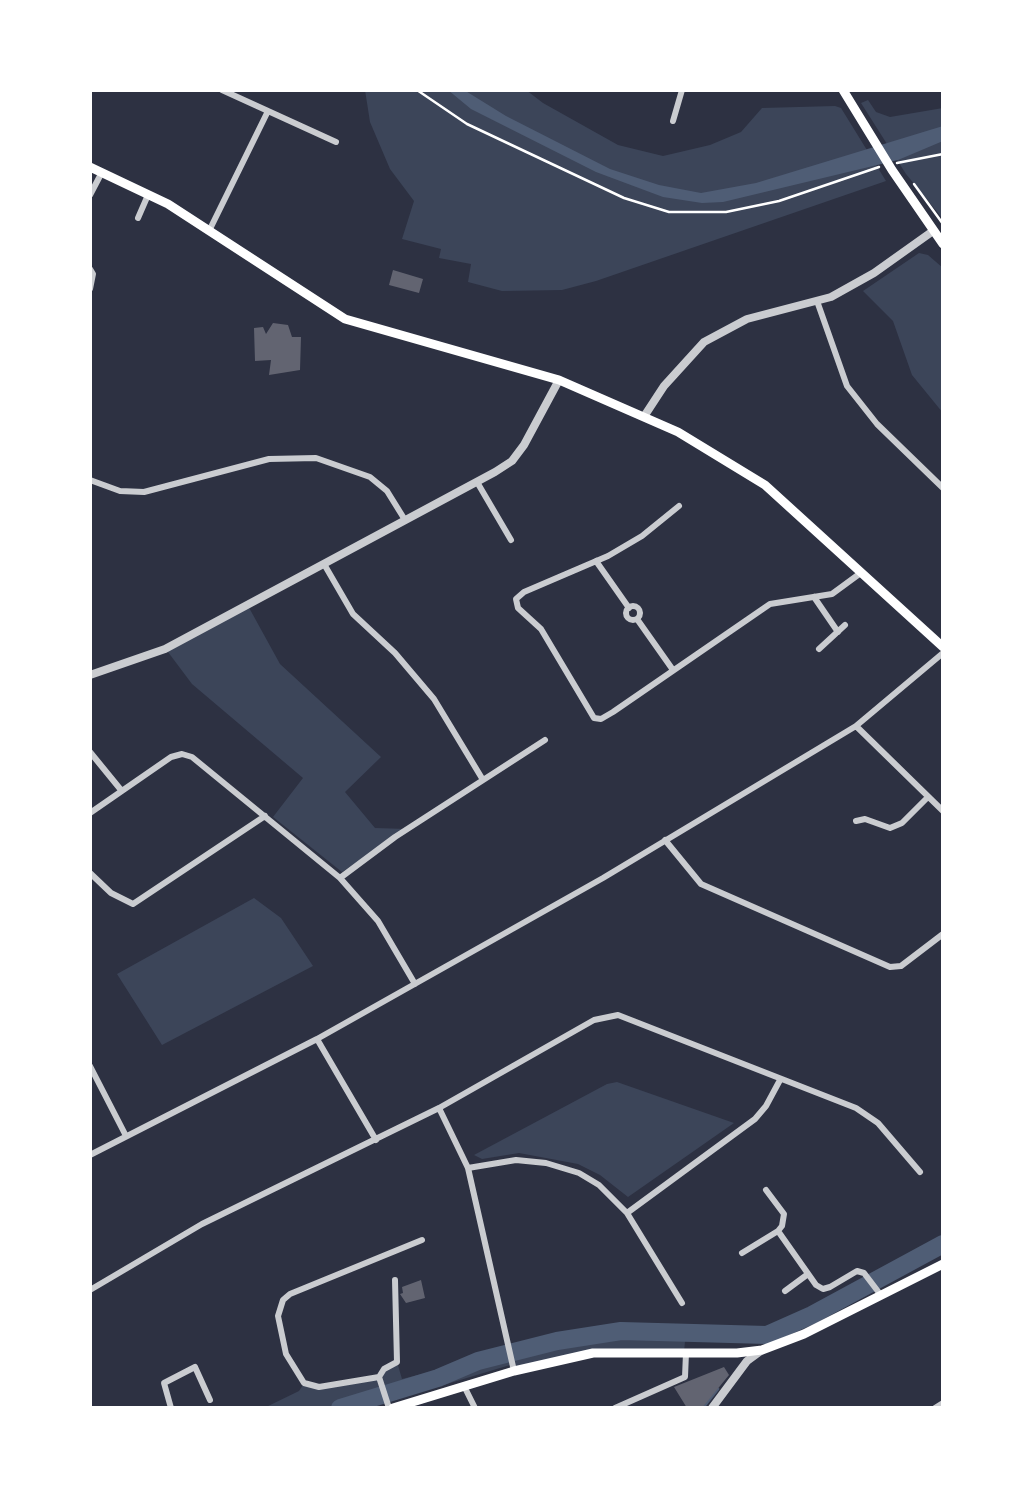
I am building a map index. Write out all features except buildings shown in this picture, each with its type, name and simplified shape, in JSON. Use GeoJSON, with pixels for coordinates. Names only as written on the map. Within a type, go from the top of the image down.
{"type":"FeatureCollection","features":[{"type":"Feature","properties":{"kind":"main road"},"geometry":{"type":"LineString","coordinates":[[843,90],[943,244]]}},
{"type":"Feature","properties":{"kind":"main road"},"geometry":{"type":"LineString","coordinates":[[90,167],[148,194],[210,230],[344,319],[559,380],[645,415],[707,448],[764,485],[943,650]]}},
{"type":"Feature","properties":{"kind":"main road"},"geometry":{"type":"LineString","coordinates":[[391,1408],[514,1371],[593,1353],[762,1350],[804,1334],[878,1291],[943,1264]]}},
{"type":"Feature","properties":{"kind":"street"},"geometry":{"type":"LineString","coordinates":[[222,90],[336,142]]}},
{"type":"Feature","properties":{"kind":"street"},"geometry":{"type":"LineString","coordinates":[[673,122],[682,90]]}},
{"type":"Feature","properties":{"kind":"street"},"geometry":{"type":"LineString","coordinates":[[210,230],[268,112]]}},
{"type":"Feature","properties":{"kind":"street"},"geometry":{"type":"LineString","coordinates":[[90,195],[101,174]]}},
{"type":"Feature","properties":{"kind":"street"},"geometry":{"type":"LineString","coordinates":[[138,218],[148,194]]}},
{"type":"Feature","properties":{"kind":"street"},"geometry":{"type":"LineString","coordinates":[[645,415],[664,386],[704,342],[747,319],[831,297],[934,231]]}},
{"type":"Feature","properties":{"kind":"street"},"geometry":{"type":"LineString","coordinates":[[90,269],[90,289]]}},
{"type":"Feature","properties":{"kind":"street"},"geometry":{"type":"LineString","coordinates":[[816,300],[847,386],[877,424],[943,488]]}},
{"type":"Feature","properties":{"kind":"street"},"geometry":{"type":"LineString","coordinates":[[90,676],[159,652],[512,461],[559,380]]}},
{"type":"Feature","properties":{"kind":"street"},"geometry":{"type":"LineString","coordinates":[[90,480],[120,491],[144,492],[270,458],[316,458],[370,476],[388,490],[405,520]]}},
{"type":"Feature","properties":{"kind":"street"},"geometry":{"type":"LineString","coordinates":[[477,482],[511,540]]}},
{"type":"Feature","properties":{"kind":"street"},"geometry":{"type":"LineString","coordinates":[[679,506],[642,536],[516,599],[518,608],[541,630],[589,714],[601,719],[770,604],[831,592],[861,571]]}},
{"type":"Feature","properties":{"kind":"street"},"geometry":{"type":"LineString","coordinates":[[596,561],[629,608],[628,617],[637,619],[673,670]]}},
{"type":"Feature","properties":{"kind":"street"},"geometry":{"type":"LineString","coordinates":[[324,564],[354,614],[395,653],[434,699],[483,780]]}},
{"type":"Feature","properties":{"kind":"street"},"geometry":{"type":"LineString","coordinates":[[814,598],[838,632]]}},
{"type":"Feature","properties":{"kind":"street"},"geometry":{"type":"LineString","coordinates":[[819,649],[845,625]]}},
{"type":"Feature","properties":{"kind":"street"},"geometry":{"type":"LineString","coordinates":[[90,1155],[317,1040],[666,840],[856,726],[943,650]]}},
{"type":"Feature","properties":{"kind":"street"},"geometry":{"type":"LineString","coordinates":[[856,726],[943,810]]}},
{"type":"Feature","properties":{"kind":"street"},"geometry":{"type":"LineString","coordinates":[[340,878],[545,740]]}},
{"type":"Feature","properties":{"kind":"street"},"geometry":{"type":"LineString","coordinates":[[90,752],[120,790]]}},
{"type":"Feature","properties":{"kind":"street"},"geometry":{"type":"LineString","coordinates":[[90,813],[120,790],[182,754],[192,756],[340,878],[378,921],[415,984]]}},
{"type":"Feature","properties":{"kind":"street"},"geometry":{"type":"LineString","coordinates":[[856,821],[890,828],[902,823],[928,797]]}},
{"type":"Feature","properties":{"kind":"street"},"geometry":{"type":"LineString","coordinates":[[90,872],[111,893],[133,904],[265,816]]}},
{"type":"Feature","properties":{"kind":"street"},"geometry":{"type":"LineString","coordinates":[[666,840],[701,884],[890,967],[901,966],[943,934]]}},
{"type":"Feature","properties":{"kind":"street"},"geometry":{"type":"LineString","coordinates":[[90,1290],[202,1224],[439,1108],[594,1020],[618,1015],[856,1108],[878,1123],[920,1172]]}},
{"type":"Feature","properties":{"kind":"street"},"geometry":{"type":"LineString","coordinates":[[317,1040],[376,1140]]}},
{"type":"Feature","properties":{"kind":"street"},"geometry":{"type":"LineString","coordinates":[[90,1066],[126,1136]]}},
{"type":"Feature","properties":{"kind":"street"},"geometry":{"type":"LineString","coordinates":[[627,1213],[755,1119],[780,1080]]}},
{"type":"Feature","properties":{"kind":"street"},"geometry":{"type":"LineString","coordinates":[[439,1108],[468,1168],[514,1371]]}},
{"type":"Feature","properties":{"kind":"street"},"geometry":{"type":"LineString","coordinates":[[468,1168],[516,1160],[579,1173],[627,1213],[682,1304]]}},
{"type":"Feature","properties":{"kind":"street"},"geometry":{"type":"LineString","coordinates":[[742,1253],[782,1226],[784,1214],[766,1190]]}},
{"type":"Feature","properties":{"kind":"street"},"geometry":{"type":"LineString","coordinates":[[778,1231],[823,1289],[857,1271],[878,1291]]}},
{"type":"Feature","properties":{"kind":"street"},"geometry":{"type":"LineString","coordinates":[[395,1280],[397,1362],[378,1378],[319,1387],[304,1383],[286,1354],[278,1316],[280,1306],[290,1294],[422,1240]]}},
{"type":"Feature","properties":{"kind":"street"},"geometry":{"type":"LineString","coordinates":[[785,1291],[808,1274]]}},
{"type":"Feature","properties":{"kind":"street"},"geometry":{"type":"LineString","coordinates":[[712,1408],[747,1361],[762,1350]]}},
{"type":"Feature","properties":{"kind":"street"},"geometry":{"type":"LineString","coordinates":[[615,1408],[689,1376],[686,1352]]}},
{"type":"Feature","properties":{"kind":"street"},"geometry":{"type":"LineString","coordinates":[[735,1376],[741,1353]]}},
{"type":"Feature","properties":{"kind":"street"},"geometry":{"type":"LineString","coordinates":[[171,1408],[164,1384],[195,1367],[210,1400]]}},
{"type":"Feature","properties":{"kind":"street"},"geometry":{"type":"LineString","coordinates":[[378,1378],[391,1408]]}},
{"type":"Feature","properties":{"kind":"street"},"geometry":{"type":"LineString","coordinates":[[464,1386],[475,1408]]}},
{"type":"Feature","properties":{"kind":"street"},"geometry":{"type":"LineString","coordinates":[[935,1408],[943,1403]]}},
{"type":"Feature","properties":{"kind":"path"},"geometry":{"type":"LineString","coordinates":[[417,90],[467,124],[624,198],[669,212],[726,212],[779,201],[876,168],[943,154]]}},
{"type":"Feature","properties":{"kind":"path"},"geometry":{"type":"LineString","coordinates":[[907,178],[943,224]]}},
{"type":"Feature","properties":{"kind":"shaded area"},"geometry":{"type":"Polygon","coordinates":[[[365,90],[526,90],[618,145],[663,156],[710,145],[741,132],[762,108],[835,106],[841,108],[886,181],[596,281],[562,290],[502,291],[468,282],[471,264],[439,258],[441,249],[402,239],[414,201],[390,169],[370,122],[365,90]]]}},
{"type":"Feature","properties":{"kind":"shaded area"},"geometry":{"type":"Polygon","coordinates":[[[448,90],[464,90],[610,169],[701,193],[756,183],[943,126],[943,141],[898,160],[723,202],[702,203],[663,197],[596,172],[471,109],[448,90]]]}},
{"type":"Feature","properties":{"kind":"shaded area"},"geometry":{"type":"Polygon","coordinates":[[[868,100],[876,112],[890,117],[943,108],[943,219],[906,174],[861,103],[868,100]]]}},
{"type":"Feature","properties":{"kind":"shaded area"},"geometry":{"type":"Polygon","coordinates":[[[919,253],[928,255],[943,268],[943,413],[912,375],[893,321],[863,291],[919,253]]]}},
{"type":"Feature","properties":{"kind":"shaded area"},"geometry":{"type":"Polygon","coordinates":[[[247,604],[280,664],[381,757],[345,792],[375,828],[407,829],[342,872],[273,817],[303,778],[192,684],[165,648],[247,604]]]}},
{"type":"Feature","properties":{"kind":"shaded area"},"geometry":{"type":"Polygon","coordinates":[[[254,898],[281,918],[313,966],[162,1045],[117,974],[254,898]]]}},
{"type":"Feature","properties":{"kind":"shaded area"},"geometry":{"type":"Polygon","coordinates":[[[617,1082],[734,1123],[628,1197],[578,1164],[519,1153],[482,1159],[474,1155],[607,1084],[617,1082]]]}},
{"type":"Feature","properties":{"kind":"shaded area"},"geometry":{"type":"Polygon","coordinates":[[[621,1331],[686,1331],[684,1352],[593,1353],[514,1370],[510,1365],[367,1408],[264,1408],[299,1391],[303,1385],[319,1387],[378,1377],[397,1362],[402,1379],[521,1349],[621,1331]]]}},
{"type":"Feature","properties":{"kind":"waterway"},"geometry":{"type":"LineString","coordinates":[[340,1408],[438,1378],[478,1361],[557,1341],[621,1331],[767,1335],[943,1244]]}},
{"type":"Feature","properties":{"kind":"waterway"},"geometry":{"type":"LineString","coordinates":[[703,1408],[718,1389]]}}]}
